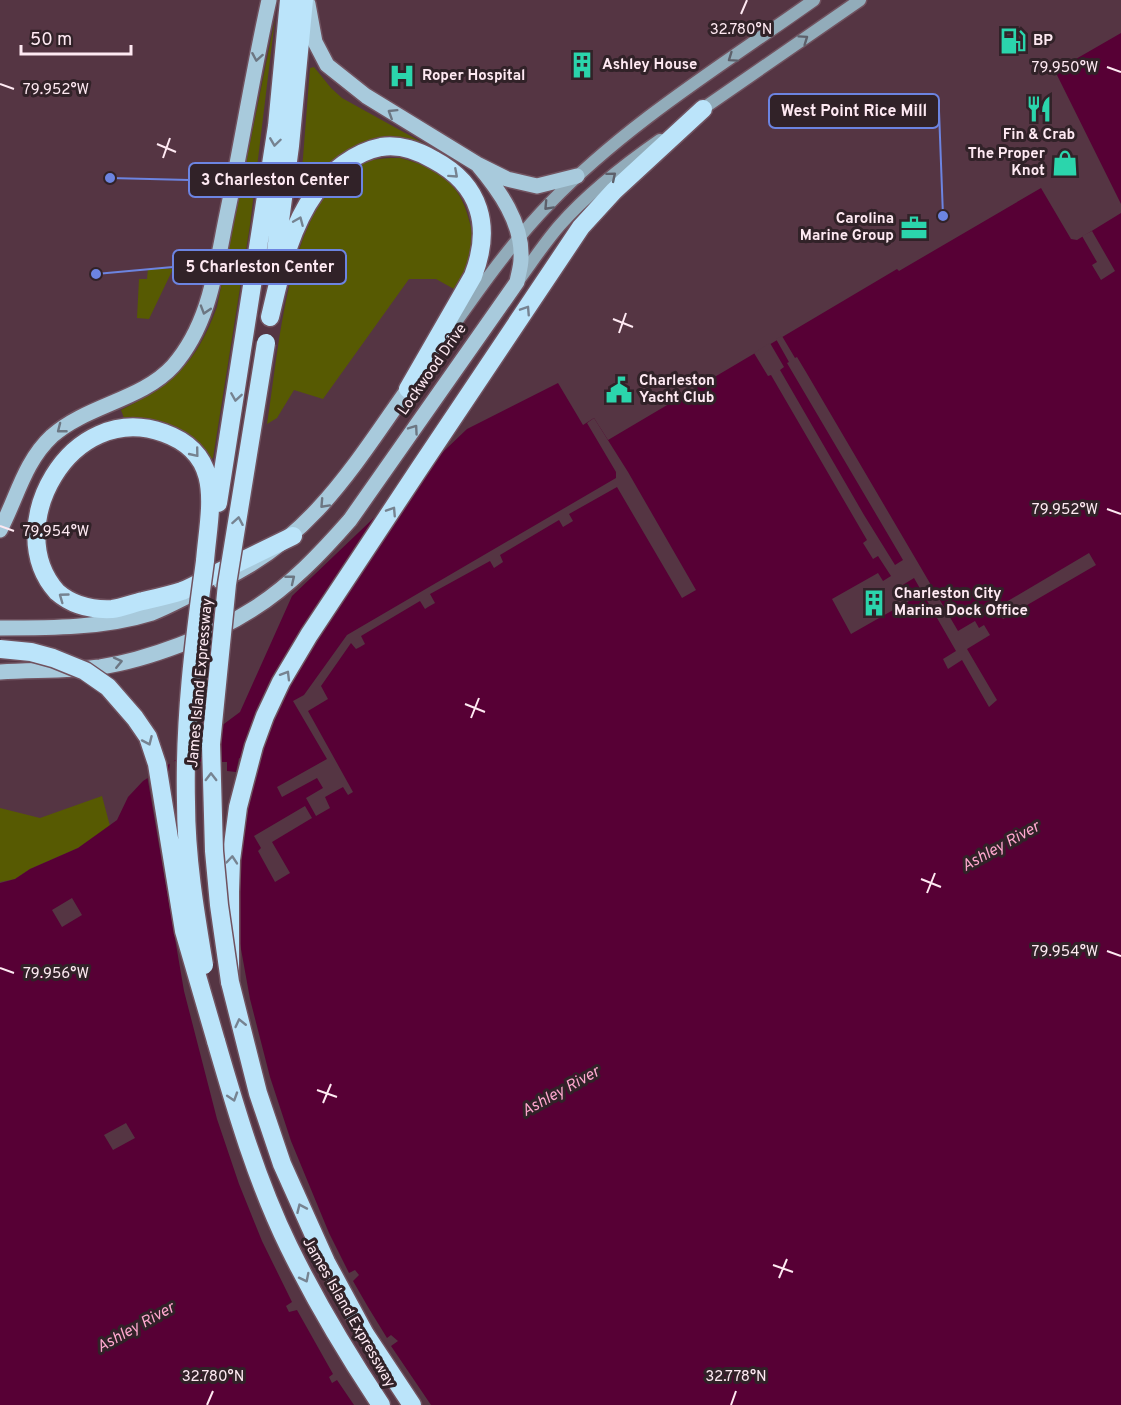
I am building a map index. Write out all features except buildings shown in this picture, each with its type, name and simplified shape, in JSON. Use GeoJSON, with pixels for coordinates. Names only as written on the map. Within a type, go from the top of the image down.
{"type":"FeatureCollection","features":[{"type":"Feature","properties":{"kind":"highway","name":"James Island Expressway"},"geometry":{"type":"LineString","coordinates":[[289,0],[277,126],[218,506],[205,561],[189,694],[186,748],[189,856],[195,910],[216,1041],[242,1125],[288,1245],[318,1303],[381,1405]]}},
{"type":"Feature","properties":{"kind":"highway","name":"James Island Expressway"},"geometry":{"type":"LineString","coordinates":[[306,0],[290,146],[274,257],[270,317],[227,584],[211,744],[214,851],[230,982],[258,1093],[282,1164],[332,1273],[366,1334],[412,1405]]}},
{"type":"Feature","properties":{"kind":"highway"},"geometry":{"type":"LineString","coordinates":[[230,982],[230,881],[238,807],[245,776],[265,716],[281,682],[309,635],[582,227],[614,191],[703,110]]}},
{"type":"Feature","properties":{"kind":"highway"},"geometry":{"type":"LineString","coordinates":[[270,317],[284,259],[292,237],[303,210],[316,191],[348,161],[381,147],[399,147],[426,155],[450,168],[470,190],[481,214],[483,240],[473,276],[448,327],[408,389]]}},
{"type":"Feature","properties":{"kind":"highway"},"geometry":{"type":"LineString","coordinates":[[205,561],[210,503],[209,476],[199,457],[188,445],[174,436],[144,428],[125,427],[91,436],[75,445],[60,458],[47,474],[38,491],[29,528],[32,553],[38,572],[68,601],[93,608],[113,609],[183,591],[292,536]]}},
{"type":"Feature","properties":{"kind":"highway"},"geometry":{"type":"LineString","coordinates":[[0,650],[31,652],[85,671],[108,687],[148,737],[157,764],[184,931],[216,1041]]}},
{"type":"Feature","properties":{"kind":"main road"},"geometry":{"type":"LineString","coordinates":[[0,530],[27,469],[37,452],[52,436],[71,421],[159,379],[186,350],[201,324],[235,177],[269,0]]}},
{"type":"Feature","properties":{"kind":"main road"},"geometry":{"type":"LineString","coordinates":[[306,0],[315,42],[327,65],[366,96],[477,164],[507,179],[537,186],[577,176]]}},
{"type":"Feature","properties":{"kind":"main road","name":"Lockwood Drive"},"geometry":{"type":"LineString","coordinates":[[448,327],[519,237],[577,176],[618,140],[814,0]]}},
{"type":"Feature","properties":{"kind":"main road","name":"Lockwood Drive"},"geometry":{"type":"LineString","coordinates":[[0,672],[100,667],[165,651],[254,609],[299,573],[350,520],[559,226],[596,190],[637,156],[860,0]]}},
{"type":"Feature","properties":{"kind":"main road"},"geometry":{"type":"LineString","coordinates":[[477,164],[496,186],[513,219],[519,237],[521,259],[517,282]]}},
{"type":"Feature","properties":{"kind":"main road","name":"Lockwood Drive"},"geometry":{"type":"LineString","coordinates":[[0,628],[72,627],[153,612],[248,568],[292,536],[330,498],[408,389]]}},
{"type":"Feature","properties":{"kind":"shaded area"},"geometry":{"type":"Polygon","coordinates":[[[275,19],[250,225],[213,458],[210,460],[192,439],[174,426],[152,419],[124,418],[121,410],[155,391],[181,370],[201,343],[217,307],[275,19]]]}},
{"type":"Feature","properties":{"kind":"shaded area"},"geometry":{"type":"Polygon","coordinates":[[[314,67],[342,98],[425,144],[409,141],[335,160],[300,196],[310,68],[314,67]]]}},
{"type":"Feature","properties":{"kind":"shaded area"},"geometry":{"type":"Polygon","coordinates":[[[400,158],[425,166],[445,178],[459,196],[465,207],[474,239],[464,272],[454,289],[436,279],[409,279],[323,399],[294,390],[277,418],[267,424],[291,278],[303,240],[318,206],[338,180],[364,163],[377,159],[400,158]]]}},
{"type":"Feature","properties":{"kind":"shaded area"},"geometry":{"type":"Polygon","coordinates":[[[148,268],[173,269],[149,319],[137,318],[139,279],[147,279],[148,268]]]}},
{"type":"Feature","properties":{"kind":"shaded area"},"geometry":{"type":"Polygon","coordinates":[[[102,796],[110,826],[78,848],[30,869],[15,879],[0,882],[0,808],[40,818],[102,796]]]}},
{"type":"Feature","properties":{"kind":"water"},"geometry":{"type":"Polygon","coordinates":[[[1121,33],[1121,204],[1055,71],[1121,33]]]}},
{"type":"Feature","properties":{"kind":"water","name":"Ashley River"},"geometry":{"type":"Polygon","coordinates":[[[1041,188],[1071,239],[1077,240],[1121,213],[1121,1405],[0,1405],[0,883],[15,879],[30,869],[78,848],[117,820],[128,797],[143,781],[240,712],[292,596],[467,429],[558,383],[583,425],[594,418],[608,440],[897,269],[899,271],[1041,188]]]}},
{"type":"Feature","properties":{"kind":"pier"},"geometry":{"type":"Polygon","coordinates":[[[1092,231],[1115,271],[1101,280],[1092,265],[1097,262],[1082,236],[1092,231]]]}},
{"type":"Feature","properties":{"kind":"pier"},"geometry":{"type":"Polygon","coordinates":[[[782,336],[806,372],[958,631],[975,621],[979,628],[984,625],[990,635],[967,649],[997,700],[989,707],[962,660],[948,669],[943,659],[956,651],[914,578],[901,586],[909,601],[851,634],[832,599],[878,573],[883,581],[891,576],[878,556],[873,559],[863,543],[867,540],[771,375],[768,376],[754,353],[770,343],[784,367],[780,370],[864,515],[895,565],[903,560],[787,363],[789,362],[776,339],[782,336]]]}},
{"type":"Feature","properties":{"kind":"pier"},"geometry":{"type":"Polygon","coordinates":[[[594,418],[696,590],[682,598],[617,487],[569,514],[573,521],[563,527],[559,520],[500,555],[503,562],[494,568],[490,561],[430,594],[435,603],[425,609],[420,601],[361,636],[365,644],[356,649],[351,643],[321,686],[328,699],[308,711],[353,792],[348,795],[343,787],[325,797],[330,808],[316,816],[306,798],[323,788],[317,778],[282,797],[277,787],[327,759],[293,701],[304,695],[347,635],[616,478],[616,472],[587,423],[594,418]]]}},
{"type":"Feature","properties":{"kind":"pier"},"geometry":{"type":"Polygon","coordinates":[[[1089,553],[1096,565],[1003,619],[996,608],[1089,553]]]}},
{"type":"Feature","properties":{"kind":"pier"},"geometry":{"type":"Polygon","coordinates":[[[239,758],[259,764],[247,810],[241,849],[237,908],[239,938],[250,999],[270,1077],[291,1141],[329,1233],[349,1273],[355,1270],[359,1275],[353,1281],[387,1338],[391,1335],[398,1341],[391,1346],[431,1405],[354,1405],[337,1380],[332,1383],[329,1377],[333,1374],[297,1310],[289,1312],[286,1306],[292,1302],[262,1241],[239,1184],[217,1119],[184,991],[147,775],[165,764],[166,771],[169,771],[170,761],[227,762],[227,771],[236,772],[239,758]]]}},
{"type":"Feature","properties":{"kind":"pier"},"geometry":{"type":"Polygon","coordinates":[[[305,806],[312,818],[272,842],[290,873],[275,882],[258,851],[261,848],[254,836],[305,806]]]}},
{"type":"Feature","properties":{"kind":"pier"},"geometry":{"type":"Polygon","coordinates":[[[72,898],[82,915],[62,927],[52,910],[72,898]]]}},
{"type":"Feature","properties":{"kind":"pier"},"geometry":{"type":"Polygon","coordinates":[[[126,1123],[135,1138],[113,1150],[104,1135],[126,1123]]]}},
{"type":"Feature","properties":{"kind":"place","name":"BP"},"geometry":{"type":"Point","coordinates":[1013,41]}},
{"type":"Feature","properties":{"kind":"place","name":"Ashley House"},"geometry":{"type":"Point","coordinates":[582,65]}},
{"type":"Feature","properties":{"kind":"place","name":"Roper Hospital"},"geometry":{"type":"Point","coordinates":[402,76]}},
{"type":"Feature","properties":{"kind":"place","name":"Fin & Crab"},"geometry":{"type":"Point","coordinates":[1039,109]}},
{"type":"Feature","properties":{"kind":"place","name":"The Proper Knot"},"geometry":{"type":"Point","coordinates":[1065,163]}},
{"type":"Feature","properties":{"kind":"place","name":"3 Charleston Center"},"geometry":{"type":"Point","coordinates":[110,178]}},
{"type":"Feature","properties":{"kind":"place","name":"West Point Rice Mill"},"geometry":{"type":"Point","coordinates":[943,216]}},
{"type":"Feature","properties":{"kind":"place","name":"Carolina Marine Group"},"geometry":{"type":"Point","coordinates":[914,228]}},
{"type":"Feature","properties":{"kind":"place","name":"5 Charleston Center"},"geometry":{"type":"Point","coordinates":[96,274]}},
{"type":"Feature","properties":{"kind":"place","name":"Charleston Yacht Club"},"geometry":{"type":"Point","coordinates":[619,390]}},
{"type":"Feature","properties":{"kind":"place","name":"Charleston City Marina Dock Office"},"geometry":{"type":"Point","coordinates":[874,603]}}]}
